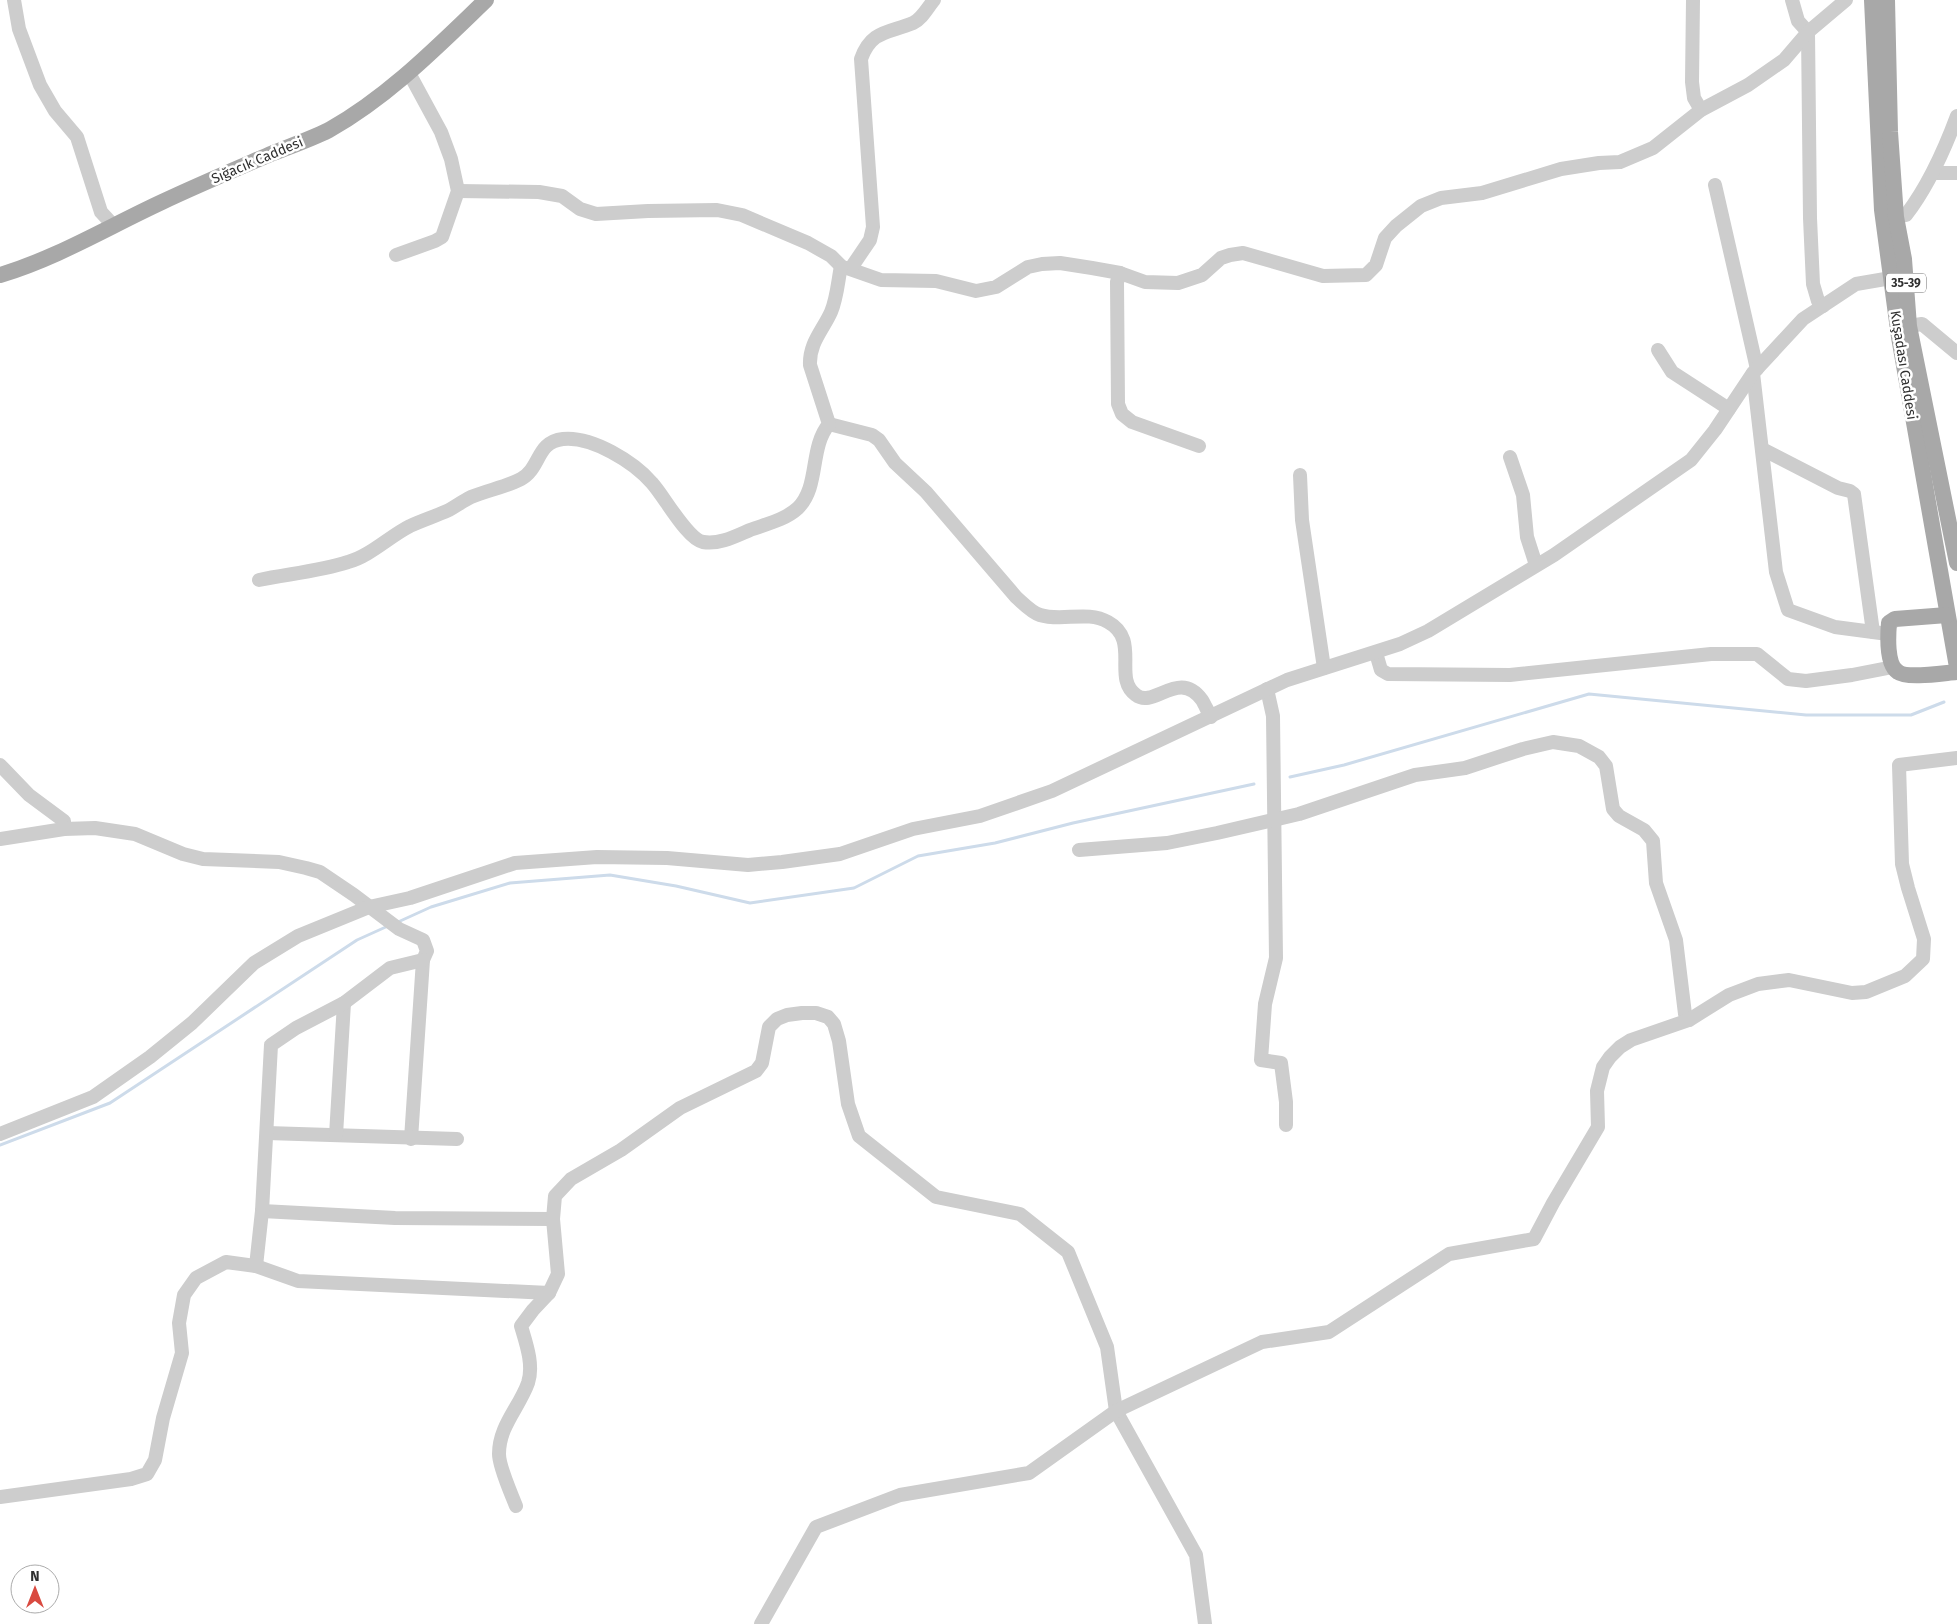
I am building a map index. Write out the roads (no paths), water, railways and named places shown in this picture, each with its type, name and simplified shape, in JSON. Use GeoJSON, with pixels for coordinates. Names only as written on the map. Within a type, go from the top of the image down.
{"type":"FeatureCollection","features":[{"type":"Feature","properties":{"kind":"main road","name":"Sığacık Caddesi"},"geometry":{"type":"LineString","coordinates":[[0,276],[57,255],[113,225],[198,185],[328,130],[367,106],[409,74],[486,0]]}},
{"type":"Feature","properties":{"kind":"main road","name":"Kuşadası Caddesi"},"geometry":{"type":"LineString","coordinates":[[1872,0],[1882,210],[1899,337],[1957,667]]}},
{"type":"Feature","properties":{"kind":"main road","name":"Kuşadası Caddesi"},"geometry":{"type":"LineString","coordinates":[[1887,0],[1890,132],[1896,216],[1904,259],[1909,326],[1957,563]]}},
{"type":"Feature","properties":{"kind":"main road"},"geometry":{"type":"LineString","coordinates":[[1947,615],[1895,619],[1880,633],[1887,640],[1893,667],[1898,673],[1910,675],[1957,672]]}},
{"type":"Feature","properties":{"kind":"street"},"geometry":{"type":"LineString","coordinates":[[14,0],[19,29],[40,85],[55,111],[77,137],[101,212],[113,225]]}},
{"type":"Feature","properties":{"kind":"street"},"geometry":{"type":"LineString","coordinates":[[829,424],[810,365],[812,346],[831,311],[846,267],[870,240],[873,227],[861,58],[865,48],[872,40],[883,32],[915,22],[934,0]]}},
{"type":"Feature","properties":{"kind":"street"},"geometry":{"type":"LineString","coordinates":[[1693,0],[1692,82],[1694,98],[1701,110]]}},
{"type":"Feature","properties":{"kind":"street"},"geometry":{"type":"LineString","coordinates":[[1792,0],[1798,21],[1808,32],[1810,218],[1813,284],[1818,301],[1823,306]]}},
{"type":"Feature","properties":{"kind":"street"},"geometry":{"type":"LineString","coordinates":[[458,191],[539,192],[562,196],[580,209],[596,214],[717,210],[742,215],[808,243],[846,267],[881,280],[936,281],[976,291],[996,287],[1028,267],[1042,264],[1060,264],[1120,273],[1146,282],[1178,283],[1202,275],[1221,258],[1243,253],[1323,276],[1366,275],[1376,265],[1386,238],[1396,226],[1421,206],[1441,198],[1482,193],[1561,169],[1620,162],[1652,148],[1701,110],[1748,85],[1784,60],[1808,32],[1846,0]]}},
{"type":"Feature","properties":{"kind":"street"},"geometry":{"type":"LineString","coordinates":[[396,255],[442,237],[458,191],[451,159],[441,132],[409,74]]}},
{"type":"Feature","properties":{"kind":"street"},"geometry":{"type":"LineString","coordinates":[[1896,216],[1906,215],[1933,173],[1957,116]]}},
{"type":"Feature","properties":{"kind":"street"},"geometry":{"type":"LineString","coordinates":[[1933,173],[1957,173]]}},
{"type":"Feature","properties":{"kind":"street"},"geometry":{"type":"LineString","coordinates":[[1715,185],[1755,371],[1762,449],[1776,572],[1788,610],[1835,627],[1880,633],[1854,494],[1838,488],[1762,449]]}},
{"type":"Feature","properties":{"kind":"street"},"geometry":{"type":"LineString","coordinates":[[1120,273],[1117,282],[1118,404],[1122,414],[1132,422],[1200,446]]}},
{"type":"Feature","properties":{"kind":"street"},"geometry":{"type":"LineString","coordinates":[[0,1134],[93,1097],[150,1057],[192,1023],[254,963],[298,936],[369,907],[410,898],[515,863],[597,857],[667,858],[748,865],[840,854],[913,829],[980,816],[1052,791],[1287,680],[1376,653],[1428,631],[1554,555],[1691,460],[1729,410],[1755,371],[1803,319],[1856,284],[1891,278]]}},
{"type":"Feature","properties":{"kind":"street"},"geometry":{"type":"LineString","coordinates":[[1909,326],[1922,324],[1957,354]]}},
{"type":"Feature","properties":{"kind":"street"},"geometry":{"type":"LineString","coordinates":[[1658,350],[1672,372],[1729,410]]}},
{"type":"Feature","properties":{"kind":"street"},"geometry":{"type":"LineString","coordinates":[[259,580],[350,562],[409,526],[450,510],[471,497],[525,477],[532,470],[545,447],[563,439],[581,440],[606,449],[629,463],[652,482],[696,539],[702,542],[724,541],[788,516],[799,507],[811,482],[818,447],[824,430],[829,424]]}},
{"type":"Feature","properties":{"kind":"street"},"geometry":{"type":"LineString","coordinates":[[829,424],[872,435],[879,440],[895,463],[926,492],[1016,597],[1032,611],[1052,618],[1096,618],[1106,621],[1120,630],[1125,639],[1128,684],[1135,695],[1141,698],[1148,698],[1176,687],[1184,688],[1201,699],[1211,717]]}},
{"type":"Feature","properties":{"kind":"street"},"geometry":{"type":"LineString","coordinates":[[1510,457],[1522,495],[1527,537],[1536,565]]}},
{"type":"Feature","properties":{"kind":"street"},"geometry":{"type":"LineString","coordinates":[[1300,474],[1302,520],[1324,668]]}},
{"type":"Feature","properties":{"kind":"street"},"geometry":{"type":"LineString","coordinates":[[1376,653],[1381,670],[1388,674],[1510,675],[1711,654],[1757,654],[1788,679],[1806,681],[1893,667]]}},
{"type":"Feature","properties":{"kind":"street"},"geometry":{"type":"LineString","coordinates":[[1267,689],[1273,716],[1276,958],[1265,1004],[1260,1060],[1281,1063],[1286,1102],[1286,1125]]}},
{"type":"Feature","properties":{"kind":"street"},"geometry":{"type":"LineString","coordinates":[[1079,850],[1166,843],[1299,814],[1408,778],[1465,768],[1523,749],[1553,742],[1579,746],[1590,750],[1606,766],[1613,808],[1619,816],[1644,830],[1654,841],[1656,883],[1676,940],[1685,1014],[1689,1020]]}},
{"type":"Feature","properties":{"kind":"street"},"geometry":{"type":"LineString","coordinates":[[761,1624],[816,1527],[900,1495],[1029,1473],[1116,1411],[1262,1342],[1329,1332],[1449,1254],[1534,1239],[1598,1127],[1597,1091],[1603,1067],[1610,1057],[1631,1040],[1689,1020],[1729,995],[1758,984],[1789,980],[1852,993],[1866,992],[1905,976],[1918,966],[1923,959],[1925,951],[1924,939],[1902,864],[1898,765],[1957,758]]}},
{"type":"Feature","properties":{"kind":"street"},"geometry":{"type":"LineString","coordinates":[[0,765],[28,795],[64,821],[64,829]]}},
{"type":"Feature","properties":{"kind":"street"},"geometry":{"type":"LineString","coordinates":[[0,839],[64,829],[96,828],[135,834],[183,854],[203,859],[279,862],[306,868],[320,872],[399,929],[423,940],[427,951],[423,960],[411,1139]]}},
{"type":"Feature","properties":{"kind":"street"},"geometry":{"type":"LineString","coordinates":[[256,1266],[262,1211],[271,1045],[296,1028],[344,1003],[390,968],[423,960]]}},
{"type":"Feature","properties":{"kind":"street"},"geometry":{"type":"LineString","coordinates":[[336,1135],[344,1003]]}},
{"type":"Feature","properties":{"kind":"street"},"geometry":{"type":"LineString","coordinates":[[516,1506],[499,1454],[506,1422],[520,1401],[528,1381],[529,1356],[521,1326],[549,1294],[558,1274],[553,1219],[555,1196],[571,1179],[621,1150],[680,1108],[756,1071],[762,1062],[769,1028],[777,1020],[787,1015],[816,1013],[828,1017],[834,1024],[839,1041],[848,1104],[858,1136],[936,1198],[1020,1214],[1068,1252],[1107,1347],[1116,1411],[1196,1555],[1204,1624]]}},
{"type":"Feature","properties":{"kind":"street"},"geometry":{"type":"LineString","coordinates":[[267,1133],[456,1139]]}},
{"type":"Feature","properties":{"kind":"street"},"geometry":{"type":"LineString","coordinates":[[262,1211],[395,1218],[553,1219]]}},
{"type":"Feature","properties":{"kind":"street"},"geometry":{"type":"LineString","coordinates":[[0,1497],[130,1479],[147,1474],[155,1460],[163,1418],[182,1353],[179,1323],[184,1295],[196,1278],[226,1262],[256,1266],[298,1281],[549,1294]]}},
{"type":"Feature","properties":{"kind":"waterway"},"geometry":{"type":"LineString","coordinates":[[1290,777],[1344,765],[1589,694],[1806,715],[1911,715],[1944,702]]}},
{"type":"Feature","properties":{"kind":"waterway"},"geometry":{"type":"LineString","coordinates":[[398,922],[431,907],[510,883],[610,875],[676,886],[750,903],[854,888],[918,856],[995,843],[1073,823],[1254,784]]}},
{"type":"Feature","properties":{"kind":"waterway"},"geometry":{"type":"LineString","coordinates":[[0,1145],[110,1103],[357,940],[388,926]]}}]}
